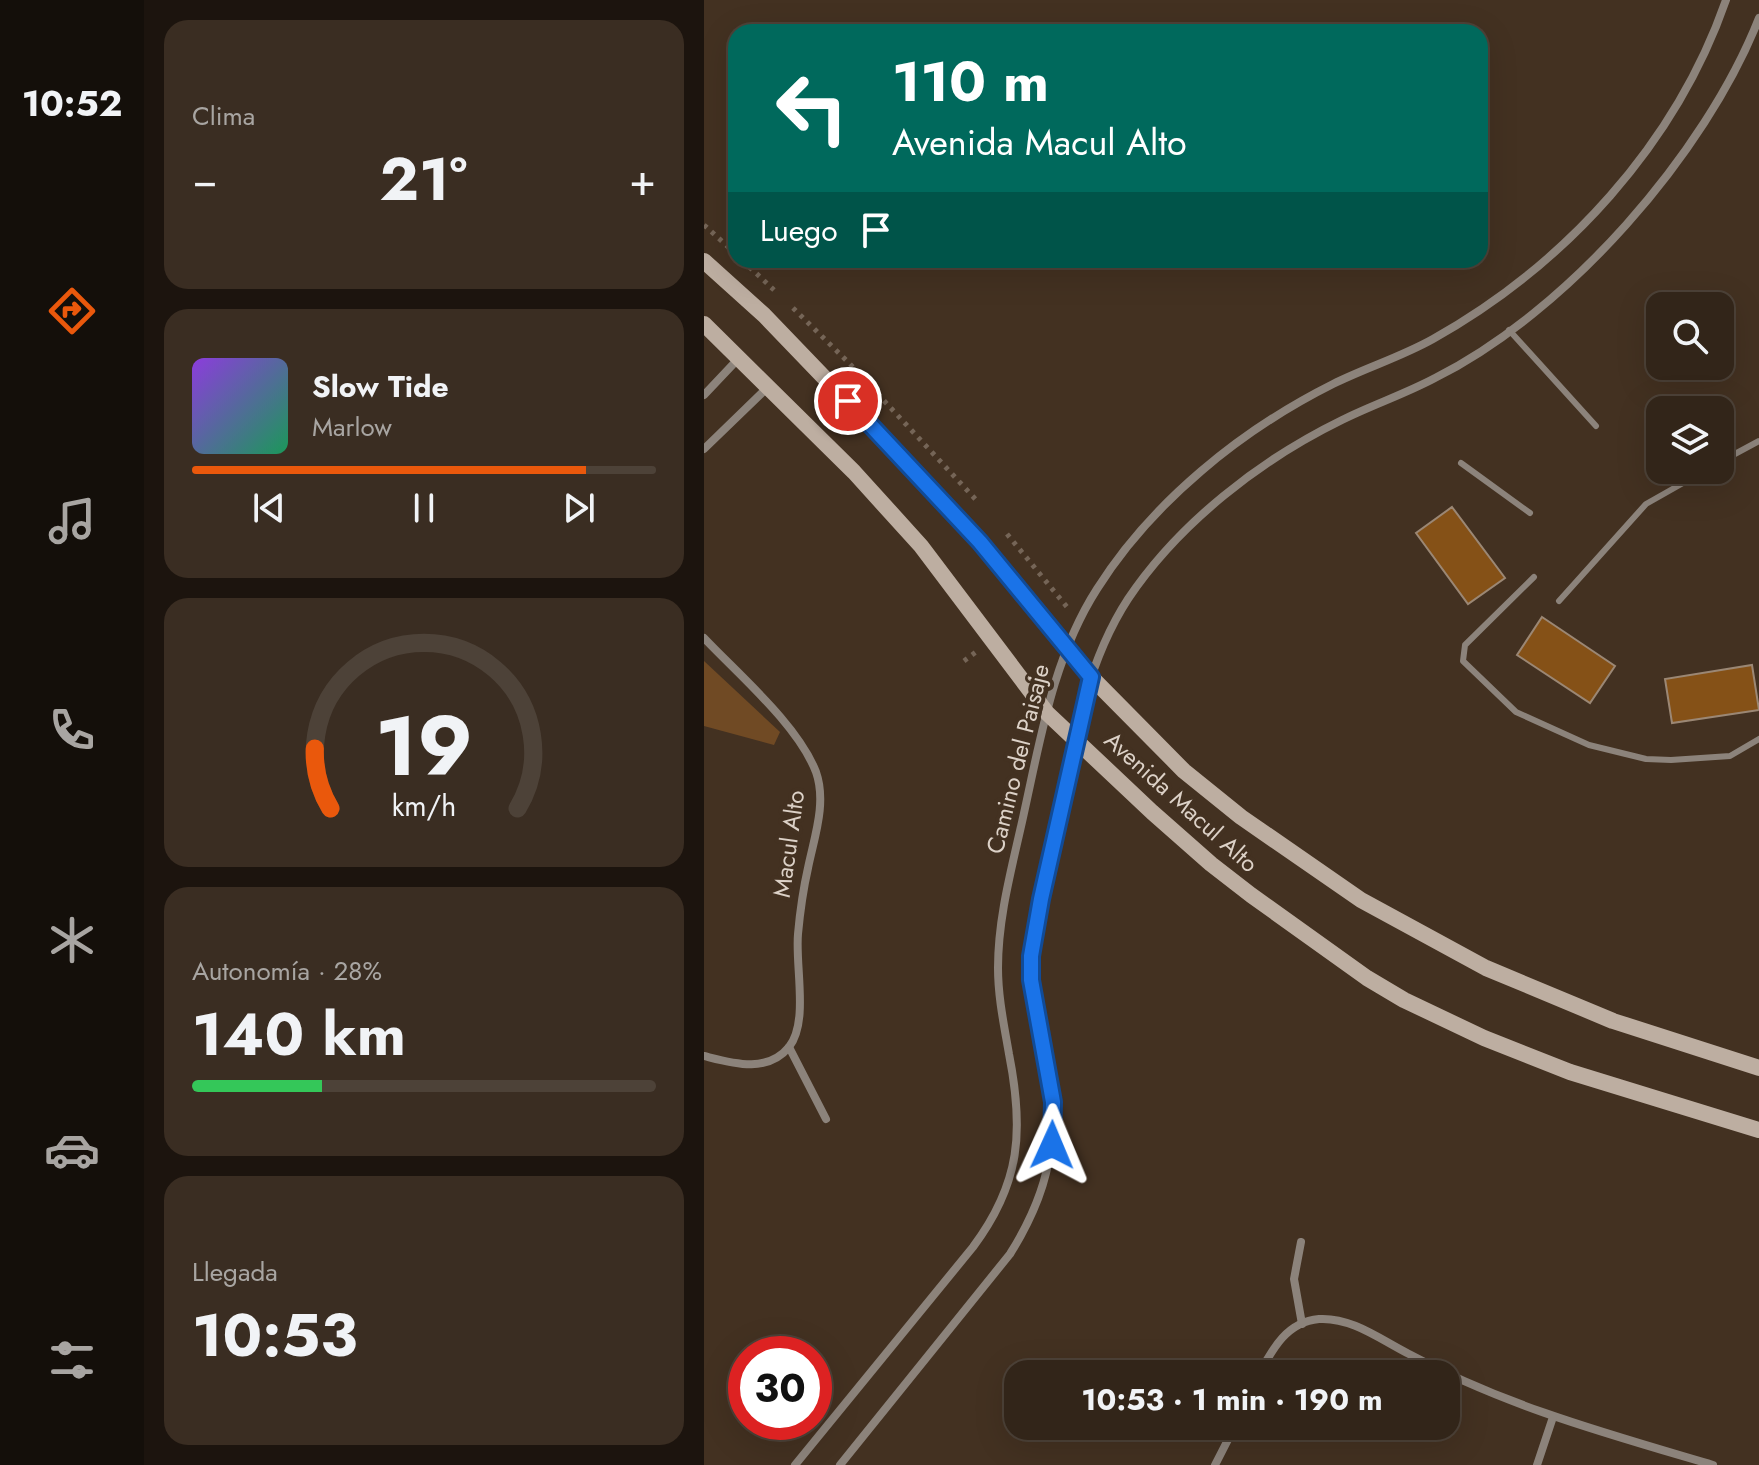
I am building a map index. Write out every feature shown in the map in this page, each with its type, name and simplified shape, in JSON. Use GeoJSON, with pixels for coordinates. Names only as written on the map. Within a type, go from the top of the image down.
{"type":"FeatureCollection","features":[{"type":"Feature","properties":{"kind":"street","name":"Camino del Paisaje"},"geometry":{"type":"LineString","coordinates":[[795,1465],[973,1247],[997,1212],[1009,1185],[1019,1126],[1017,1096],[1000,1003],[999,938],[1003,906],[1047,713],[1066,647],[1098,586],[1129,545],[1202,471],[1242,438],[1331,385],[1429,341],[1472,316],[1553,254],[1590,218],[1654,140],[1681,97],[1716,29],[1726,0]]}},
{"type":"Feature","properties":{"kind":"street"},"geometry":{"type":"LineString","coordinates":[[840,1465],[1010,1254],[1041,1194],[1052,1145],[1053,1102],[1031,980],[1031,956],[1091,677],[1129,599],[1163,557],[1228,493],[1301,441],[1436,378],[1509,330],[1597,255],[1669,173],[1700,130],[1728,83],[1759,18]]}},
{"type":"Feature","properties":{"kind":"street","name":"Avenida Macul Alto"},"geometry":{"type":"LineString","coordinates":[[704,261],[764,315],[938,496],[1091,677],[1184,771],[1241,817],[1361,900],[1425,937],[1549,996],[1613,1021],[1759,1068]]}},
{"type":"Feature","properties":{"kind":"street","name":"Avenida Macul Alto"},"geometry":{"type":"LineString","coordinates":[[704,324],[769,386],[921,546],[1047,713],[1211,864],[1330,954],[1404,1000],[1484,1038],[1570,1072],[1759,1130]]}},
{"type":"Feature","properties":{"kind":"street"},"geometry":{"type":"LineString","coordinates":[[704,395],[740,357]]}},
{"type":"Feature","properties":{"kind":"street"},"geometry":{"type":"LineString","coordinates":[[704,449],[769,386]]}},
{"type":"Feature","properties":{"kind":"street","name":"Macul Alto"},"geometry":{"type":"LineString","coordinates":[[704,638],[790,729],[804,748],[820,791],[817,830],[801,907],[796,955],[801,1011],[799,1025],[789,1047]]}},
{"type":"Feature","properties":{"kind":"street"},"geometry":{"type":"LineString","coordinates":[[704,1056],[734,1063],[758,1064],[771,1060],[789,1047],[826,1119]]}},
{"type":"Feature","properties":{"kind":"street"},"geometry":{"type":"LineString","coordinates":[[1301,1242],[1294,1279],[1302,1324]]}},
{"type":"Feature","properties":{"kind":"street"},"geometry":{"type":"LineString","coordinates":[[1267,1360],[1279,1339],[1289,1330],[1316,1319],[1333,1319],[1350,1324],[1494,1395],[1553,1417],[1713,1465]]}},
{"type":"Feature","properties":{"kind":"street"},"geometry":{"type":"LineString","coordinates":[[1537,1465],[1553,1417]]}},
{"type":"Feature","properties":{"kind":"street"},"geometry":{"type":"LineString","coordinates":[[1215,1465],[1228,1440]]}},
{"type":"Feature","properties":{"kind":"lane"},"geometry":{"type":"LineString","coordinates":[[1509,330],[1596,426]]}},
{"type":"Feature","properties":{"kind":"lane"},"geometry":{"type":"LineString","coordinates":[[1734,454],[1759,441]]}},
{"type":"Feature","properties":{"kind":"lane"},"geometry":{"type":"LineString","coordinates":[[1461,463],[1530,513]]}},
{"type":"Feature","properties":{"kind":"lane"},"geometry":{"type":"LineString","coordinates":[[1559,601],[1646,504],[1681,484]]}},
{"type":"Feature","properties":{"kind":"lane"},"geometry":{"type":"LineString","coordinates":[[1534,577],[1465,645],[1462,653],[1463,661],[1516,712],[1589,745],[1659,760],[1730,756],[1759,739]]}},
{"type":"Feature","properties":{"kind":"path"},"geometry":{"type":"LineString","coordinates":[[704,225],[728,247]]}},
{"type":"Feature","properties":{"kind":"shaded area"},"geometry":{"type":"Polygon","coordinates":[[[704,661],[780,732],[774,745],[704,726],[704,661]]]}},
{"type":"Feature","properties":{"kind":"building"},"geometry":{"type":"Polygon","coordinates":[[[1452,507],[1505,578],[1468,604],[1416,533],[1452,507]]]}},
{"type":"Feature","properties":{"kind":"building"},"geometry":{"type":"Polygon","coordinates":[[[1542,617],[1615,666],[1590,703],[1517,655],[1542,617]]]}},
{"type":"Feature","properties":{"kind":"building"},"geometry":{"type":"Polygon","coordinates":[[[1752,665],[1759,710],[1672,723],[1665,679],[1752,665]]]}},
{"type":"Feature","properties":{"kind":"route"},"geometry":{"type":"LineString","coordinates":[[848,401],[980,542],[1091,677],[1033,935],[1031,956],[1031,980],[1053,1102],[1052,1145]]}}]}
